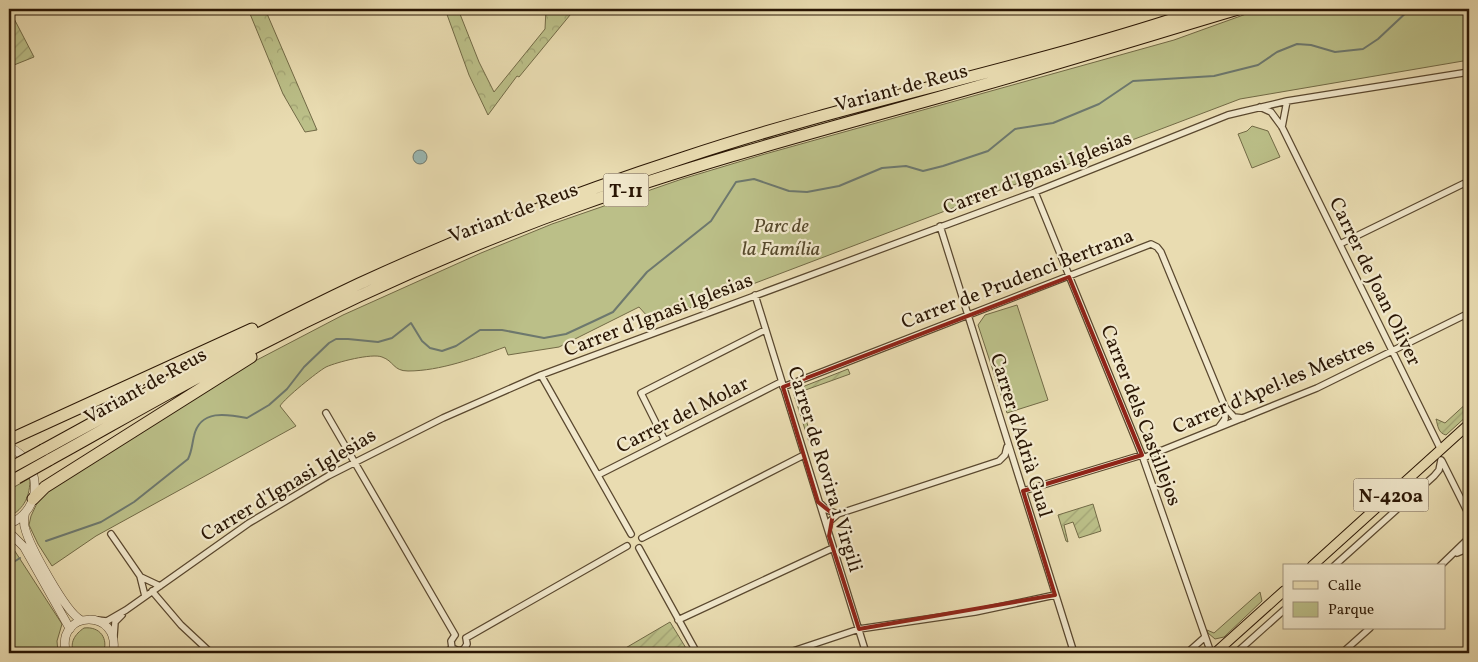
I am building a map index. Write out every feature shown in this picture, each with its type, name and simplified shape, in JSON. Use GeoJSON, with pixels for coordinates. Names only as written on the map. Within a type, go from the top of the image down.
{"type":"FeatureCollection","features":[{"type":"Feature","properties":{"kind":"highway","name":"Variant de Reus"},"geometry":{"type":"LineString","coordinates":[[12,474],[197,365],[358,285],[409,262],[575,195],[688,156],[1204,9]]}},
{"type":"Feature","properties":{"kind":"highway","name":"Variant de Reus"},"geometry":{"type":"LineString","coordinates":[[46,455],[229,360],[346,303],[507,233],[581,204],[691,168],[837,124],[984,84],[1238,9]]}},
{"type":"Feature","properties":{"kind":"highway"},"geometry":{"type":"LineString","coordinates":[[9,440],[316,299],[358,285]]}},
{"type":"Feature","properties":{"kind":"highway"},"geometry":{"type":"LineString","coordinates":[[33,499],[45,487],[258,352],[346,303]]}},
{"type":"Feature","properties":{"kind":"main road","name":"N-420a"},"geometry":{"type":"LineString","coordinates":[[1314,564],[1440,454],[1469,424]]}},
{"type":"Feature","properties":{"kind":"main road"},"geometry":{"type":"LineString","coordinates":[[1215,653],[1283,592]]}},
{"type":"Feature","properties":{"kind":"street","name":"Carrer d'Ignasi Iglesias"},"geometry":{"type":"LineString","coordinates":[[97,620],[107,621],[126,610],[249,523],[354,461],[443,418],[541,375],[1034,192],[1228,115],[1287,102],[1469,72]]}},
{"type":"Feature","properties":{"kind":"street"},"geometry":{"type":"LineString","coordinates":[[1282,127],[1287,102]]}},
{"type":"Feature","properties":{"kind":"street","name":"Carrer de Joan Oliver"},"geometry":{"type":"LineString","coordinates":[[1259,107],[1271,112],[1282,127],[1392,351],[1469,515]]}},
{"type":"Feature","properties":{"kind":"street"},"geometry":{"type":"LineString","coordinates":[[1340,244],[1469,181]]}},
{"type":"Feature","properties":{"kind":"street","name":"Carrer dels Castillejos"},"geometry":{"type":"LineString","coordinates":[[1034,192],[1143,456],[1211,653]]}},
{"type":"Feature","properties":{"kind":"street","name":"Carrer d'Adrià Gual"},"geometry":{"type":"LineString","coordinates":[[940,226],[1074,653]]}},
{"type":"Feature","properties":{"kind":"street","name":"Carrer de Prudenci Bertrana"},"geometry":{"type":"LineString","coordinates":[[782,384],[1069,277],[1147,244],[1157,246],[1224,407]]}},
{"type":"Feature","properties":{"kind":"street","name":"Carrer de Rovira i Virgili"},"geometry":{"type":"LineString","coordinates":[[754,295],[866,653]]}},
{"type":"Feature","properties":{"kind":"street","name":"Carrer d'Apel·les Mestres"},"geometry":{"type":"LineString","coordinates":[[1023,491],[1143,456],[1218,428],[1317,388],[1469,313]]}},
{"type":"Feature","properties":{"kind":"street"},"geometry":{"type":"LineString","coordinates":[[665,441],[641,394],[765,330]]}},
{"type":"Feature","properties":{"kind":"street"},"geometry":{"type":"LineString","coordinates":[[541,375],[631,534]]}},
{"type":"Feature","properties":{"kind":"street","name":"Carrer del Molar"},"geometry":{"type":"LineString","coordinates":[[598,475],[782,384]]}},
{"type":"Feature","properties":{"kind":"street"},"geometry":{"type":"LineString","coordinates":[[1224,407],[1234,417],[1243,418]]}},
{"type":"Feature","properties":{"kind":"street"},"geometry":{"type":"LineString","coordinates":[[1218,428],[1225,419],[1224,407]]}},
{"type":"Feature","properties":{"kind":"street"},"geometry":{"type":"LineString","coordinates":[[326,413],[455,635]]}},
{"type":"Feature","properties":{"kind":"street"},"geometry":{"type":"LineString","coordinates":[[829,536],[830,520],[838,514],[999,460],[1005,455],[1008,445]]}},
{"type":"Feature","properties":{"kind":"street"},"geometry":{"type":"LineString","coordinates":[[9,447],[21,454],[33,471],[36,485],[33,499],[25,513],[24,526],[30,544],[67,607],[81,620]]}},
{"type":"Feature","properties":{"kind":"street"},"geometry":{"type":"LineString","coordinates":[[1336,564],[1434,476],[1439,470],[1440,454]]}},
{"type":"Feature","properties":{"kind":"street"},"geometry":{"type":"LineString","coordinates":[[642,538],[804,456]]}},
{"type":"Feature","properties":{"kind":"street"},"geometry":{"type":"LineString","coordinates":[[999,460],[1015,467]]}},
{"type":"Feature","properties":{"kind":"street"},"geometry":{"type":"LineString","coordinates":[[818,502],[827,510],[838,514]]}},
{"type":"Feature","properties":{"kind":"street"},"geometry":{"type":"LineString","coordinates":[[9,524],[25,513]]}},
{"type":"Feature","properties":{"kind":"street"},"geometry":{"type":"LineString","coordinates":[[9,532],[24,547],[70,629]]}},
{"type":"Feature","properties":{"kind":"street"},"geometry":{"type":"LineString","coordinates":[[111,534],[140,576],[145,596]]}},
{"type":"Feature","properties":{"kind":"street"},"geometry":{"type":"LineString","coordinates":[[631,534],[636,534],[642,538]]}},
{"type":"Feature","properties":{"kind":"street"},"geometry":{"type":"LineString","coordinates":[[628,546],[627,538],[631,534]]}},
{"type":"Feature","properties":{"kind":"street"},"geometry":{"type":"LineString","coordinates":[[639,548],[642,538]]}},
{"type":"Feature","properties":{"kind":"street"},"geometry":{"type":"LineString","coordinates":[[1442,564],[1469,538]]}},
{"type":"Feature","properties":{"kind":"street"},"geometry":{"type":"LineString","coordinates":[[628,546],[632,549],[639,548]]}},
{"type":"Feature","properties":{"kind":"street"},"geometry":{"type":"LineString","coordinates":[[466,638],[628,546]]}},
{"type":"Feature","properties":{"kind":"street"},"geometry":{"type":"LineString","coordinates":[[639,548],[697,653]]}},
{"type":"Feature","properties":{"kind":"street"},"geometry":{"type":"LineString","coordinates":[[678,620],[833,548]]}},
{"type":"Feature","properties":{"kind":"street"},"geometry":{"type":"LineString","coordinates":[[1451,556],[1469,548]]}},
{"type":"Feature","properties":{"kind":"street"},"geometry":{"type":"LineString","coordinates":[[140,576],[160,586]]}},
{"type":"Feature","properties":{"kind":"street"},"geometry":{"type":"LineString","coordinates":[[152,591],[181,625],[211,653]]}},
{"type":"Feature","properties":{"kind":"street"},"geometry":{"type":"LineString","coordinates":[[787,653],[859,629],[938,618],[1055,594]]}},
{"type":"Feature","properties":{"kind":"street","name":"Carrer d'Ignasi Iglesias"},"geometry":{"type":"LineString","coordinates":[[114,637],[115,622],[126,610]]}},
{"type":"Feature","properties":{"kind":"street"},"geometry":{"type":"LineString","coordinates":[[1236,653],[1283,611]]}},
{"type":"Feature","properties":{"kind":"street"},"geometry":{"type":"LineString","coordinates":[[66,653],[64,641],[70,629],[81,620],[97,620],[106,626],[114,637],[113,653]]}},
{"type":"Feature","properties":{"kind":"street"},"geometry":{"type":"LineString","coordinates":[[1342,653],[1368,630]]}},
{"type":"Feature","properties":{"kind":"street"},"geometry":{"type":"LineString","coordinates":[[461,634],[466,638],[467,644],[464,652],[452,648],[451,641],[455,635],[461,634]]}},
{"type":"Feature","properties":{"kind":"street"},"geometry":{"type":"LineString","coordinates":[[1187,653],[1205,637]]}},
{"type":"Feature","properties":{"kind":"street"},"geometry":{"type":"LineString","coordinates":[[445,653],[452,648]]}},
{"type":"Feature","properties":{"kind":"highlighted area"},"geometry":{"type":"Polygon","coordinates":[[[1069,277],[1142,455],[1023,491],[1055,595],[859,629],[829,536],[833,514],[818,502],[783,387],[1069,277]]]}},
{"type":"Feature","properties":{"kind":"green space"},"geometry":{"type":"Polygon","coordinates":[[[9,9],[34,57],[9,67],[9,9]]]}},
{"type":"Feature","properties":{"kind":"green space"},"geometry":{"type":"Polygon","coordinates":[[[248,9],[265,9],[317,130],[305,132],[283,94],[248,9]]]}},
{"type":"Feature","properties":{"kind":"green space"},"geometry":{"type":"Polygon","coordinates":[[[445,9],[458,9],[479,62],[494,92],[545,29],[546,9],[575,9],[519,77],[517,76],[488,115],[469,75],[445,9]]]}},
{"type":"Feature","properties":{"kind":"green space","name":"Parc de la Família"},"geometry":{"type":"Polygon","coordinates":[[[1260,9],[1469,9],[1469,60],[1240,99],[658,320],[648,317],[639,307],[559,347],[508,355],[505,347],[457,363],[432,369],[408,371],[396,368],[386,359],[377,356],[331,365],[309,379],[280,406],[296,426],[96,536],[52,566],[29,525],[39,499],[50,490],[255,361],[343,315],[481,253],[552,224],[682,179],[1174,40],[1260,9]]]}},
{"type":"Feature","properties":{"kind":"green space"},"geometry":{"type":"Polygon","coordinates":[[[1252,126],[1268,131],[1280,157],[1252,168],[1238,134],[1247,131],[1252,126]]]}},
{"type":"Feature","properties":{"kind":"green space"},"geometry":{"type":"Polygon","coordinates":[[[1017,305],[1048,400],[1007,413],[978,325],[985,315],[1017,305]]]}},
{"type":"Feature","properties":{"kind":"green space"},"geometry":{"type":"Polygon","coordinates":[[[848,369],[850,374],[800,392],[798,396],[814,444],[810,445],[794,395],[797,389],[848,369]]]}},
{"type":"Feature","properties":{"kind":"green space"},"geometry":{"type":"Polygon","coordinates":[[[1469,401],[1469,414],[1446,435],[1441,433],[1436,419],[1445,423],[1469,401]]]}},
{"type":"Feature","properties":{"kind":"green space"},"geometry":{"type":"Polygon","coordinates":[[[30,478],[26,501],[19,510],[9,517],[9,490],[30,478]]]}},
{"type":"Feature","properties":{"kind":"green space"},"geometry":{"type":"Polygon","coordinates":[[[1093,504],[1101,531],[1079,538],[1073,522],[1064,525],[1068,542],[1066,541],[1058,515],[1093,504]]]}},
{"type":"Feature","properties":{"kind":"green space"},"geometry":{"type":"Polygon","coordinates":[[[9,542],[62,624],[57,641],[58,653],[9,653],[9,542]]]}},
{"type":"Feature","properties":{"kind":"green space"},"geometry":{"type":"Polygon","coordinates":[[[1260,592],[1262,601],[1224,637],[1215,639],[1208,633],[1207,630],[1214,633],[1260,592]]]}},
{"type":"Feature","properties":{"kind":"green space"},"geometry":{"type":"Polygon","coordinates":[[[670,622],[689,653],[617,653],[670,622]]]}},
{"type":"Feature","properties":{"kind":"green space"},"geometry":{"type":"Polygon","coordinates":[[[84,628],[95,629],[102,634],[105,643],[103,653],[74,653],[72,646],[74,639],[84,628]]]}},
{"type":"Feature","properties":{"kind":"water"},"geometry":{"type":"Polygon","coordinates":[[[417,150],[423,150],[427,157],[423,164],[417,164],[413,160],[413,154],[417,150]]]}},
{"type":"Feature","properties":{"kind":"waterway"},"geometry":{"type":"LineString","coordinates":[[46,541],[101,522],[134,502],[188,459],[197,427],[202,421],[215,415],[247,418],[269,405],[287,389],[304,367],[329,343],[336,339],[378,342],[392,338],[411,323],[422,341],[430,348],[442,351],[456,346],[480,330],[502,330],[544,338],[566,334],[613,312],[647,272],[711,221],[736,182],[754,179],[789,191],[807,192],[839,186],[882,168],[906,166],[923,171],[943,166],[988,151],[1015,129],[1053,123],[1099,104],[1133,81],[1214,76],[1258,65],[1277,52],[1297,44],[1311,45],[1335,52],[1363,49],[1378,39],[1410,9]]}},
{"type":"Feature","properties":{"kind":"waterway"},"geometry":{"type":"LineString","coordinates":[[1445,9],[1469,14]]}},
{"type":"Feature","properties":{"kind":"waterway"},"geometry":{"type":"LineString","coordinates":[[9,565],[20,558]]}}]}
